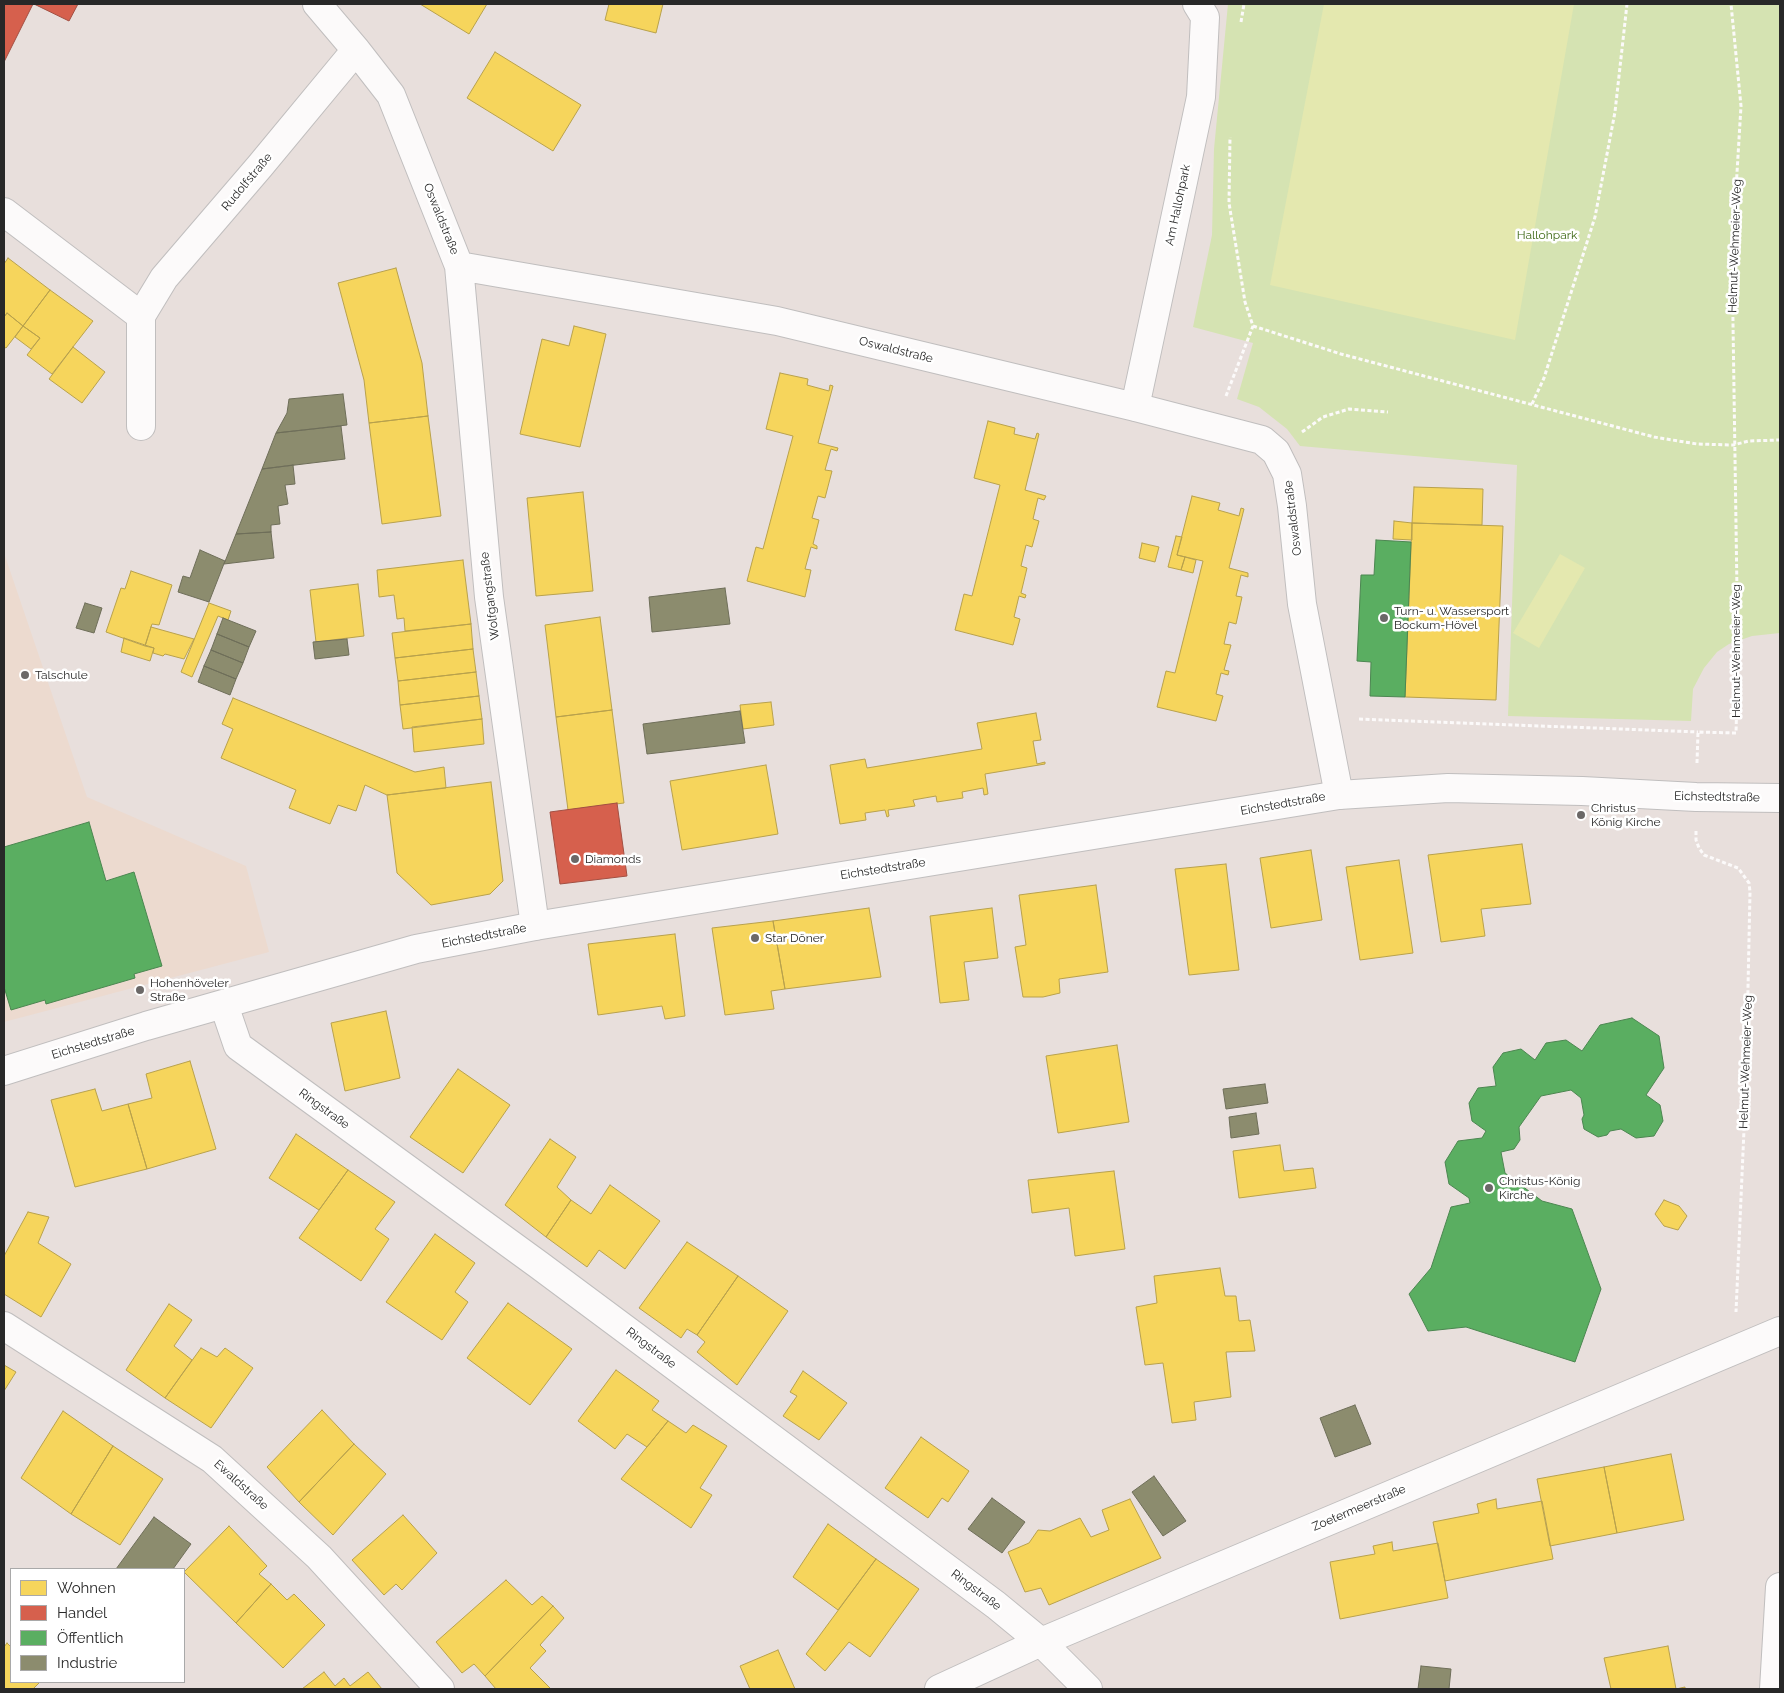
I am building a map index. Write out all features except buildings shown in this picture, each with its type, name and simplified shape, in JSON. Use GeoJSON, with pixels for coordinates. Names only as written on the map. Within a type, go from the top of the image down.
{"type":"FeatureCollection","features":[{"type":"Feature","properties":{"kind":"street","name":"Oswaldstraße"},"geometry":{"type":"LineString","coordinates":[[317,4],[391,95],[459,266],[777,321],[1135,407],[1262,440],[1276,452],[1287,474],[1302,604],[1339,795]]}},
{"type":"Feature","properties":{"kind":"street","name":"Am Hallohpark"},"geometry":{"type":"LineString","coordinates":[[1135,407],[1201,97],[1205,17],[1197,4]]}},
{"type":"Feature","properties":{"kind":"street","name":"Rudolfstraße"},"geometry":{"type":"LineString","coordinates":[[141,316],[164,278],[356,50]]}},
{"type":"Feature","properties":{"kind":"street"},"geometry":{"type":"LineString","coordinates":[[4,212],[141,316],[141,426]]}},
{"type":"Feature","properties":{"kind":"street","name":"Wolfgangstraße"},"geometry":{"type":"LineString","coordinates":[[459,266],[489,597],[535,926]]}},
{"type":"Feature","properties":{"kind":"street","name":"Eichstedtstraße"},"geometry":{"type":"LineString","coordinates":[[4,1071],[146,1026],[416,949],[535,926],[1339,795],[1448,788],[1582,791],[1696,798],[1780,798]]}},
{"type":"Feature","properties":{"kind":"street","name":"Ringstraße"},"geometry":{"type":"LineString","coordinates":[[224,1005],[238,1046],[548,1271],[996,1605],[1041,1642],[1088,1689]]}},
{"type":"Feature","properties":{"kind":"street","name":"Ewaldstraße"},"geometry":{"type":"LineString","coordinates":[[4,1326],[212,1459],[319,1557],[440,1689]]}},
{"type":"Feature","properties":{"kind":"street","name":"Zoetermeerstraße"},"geometry":{"type":"LineString","coordinates":[[939,1689],[1041,1642],[1780,1331]]}},
{"type":"Feature","properties":{"kind":"street"},"geometry":{"type":"LineString","coordinates":[[1774,1689],[1780,1587]]}},
{"type":"Feature","properties":{"kind":"path"},"geometry":{"type":"LineString","coordinates":[[1240,29],[1244,4]]}},
{"type":"Feature","properties":{"kind":"path"},"geometry":{"type":"LineString","coordinates":[[1532,404],[1544,378],[1595,217],[1615,112],[1627,4]]}},
{"type":"Feature","properties":{"kind":"path","name":"Helmut-Wehmeier-Weg"},"geometry":{"type":"LineString","coordinates":[[1731,4],[1741,106],[1732,256],[1733,445],[1738,659],[1736,734],[1698,732],[1696,840],[1698,848],[1704,855],[1738,868],[1750,883],[1746,1084],[1734,1350]]}},
{"type":"Feature","properties":{"kind":"path"},"geometry":{"type":"LineString","coordinates":[[1214,427],[1253,326],[1245,302],[1229,203],[1230,130]]}},
{"type":"Feature","properties":{"kind":"path"},"geometry":{"type":"LineString","coordinates":[[1253,326],[1341,354],[1654,438],[1697,444],[1733,445],[1749,441],[1780,440]]}},
{"type":"Feature","properties":{"kind":"path"},"geometry":{"type":"LineString","coordinates":[[1276,452],[1323,417],[1349,409],[1388,412]]}},
{"type":"Feature","properties":{"kind":"path"},"geometry":{"type":"LineString","coordinates":[[1324,717],[1698,732]]}},
{"type":"Feature","properties":{"kind":"shaded area","name":"Talschule"},"geometry":{"type":"Polygon","coordinates":[[[4,553],[87,797],[246,866],[269,952],[4,1022],[4,553]]]}},
{"type":"Feature","properties":{"kind":"green space","name":"Hallohpark"},"geometry":{"type":"Polygon","coordinates":[[[1228,4],[1780,4],[1780,633],[1752,636],[1729,644],[1717,652],[1704,668],[1693,689],[1691,721],[1508,716],[1517,465],[1300,446],[1287,429],[1259,407],[1237,399],[1253,343],[1193,327],[1212,235],[1214,149],[1228,4]]]}},
{"type":"Feature","properties":{"kind":"green space"},"geometry":{"type":"Polygon","coordinates":[[[1324,4],[1574,4],[1515,340],[1270,285],[1324,4]]]}},
{"type":"Feature","properties":{"kind":"green space"},"geometry":{"type":"Polygon","coordinates":[[[1560,554],[1585,568],[1539,648],[1513,633],[1560,554]]]}},
{"type":"Feature","properties":{"kind":"place","name":"Turn- u. Wassersport Bockum-Hövel"},"geometry":{"type":"Point","coordinates":[1384,618]}},
{"type":"Feature","properties":{"kind":"place","name":"Talschule"},"geometry":{"type":"Point","coordinates":[25,675]}},
{"type":"Feature","properties":{"kind":"place","name":"Christus König Kirche"},"geometry":{"type":"Point","coordinates":[1581,815]}},
{"type":"Feature","properties":{"kind":"place","name":"Diamonds"},"geometry":{"type":"Point","coordinates":[575,859]}},
{"type":"Feature","properties":{"kind":"place","name":"Star Döner"},"geometry":{"type":"Point","coordinates":[755,938]}},
{"type":"Feature","properties":{"kind":"place","name":"Hohenhöveler Straße"},"geometry":{"type":"Point","coordinates":[140,990]}},
{"type":"Feature","properties":{"kind":"place","name":"Christus-König Kirche"},"geometry":{"type":"Point","coordinates":[1489,1188]}}]}
